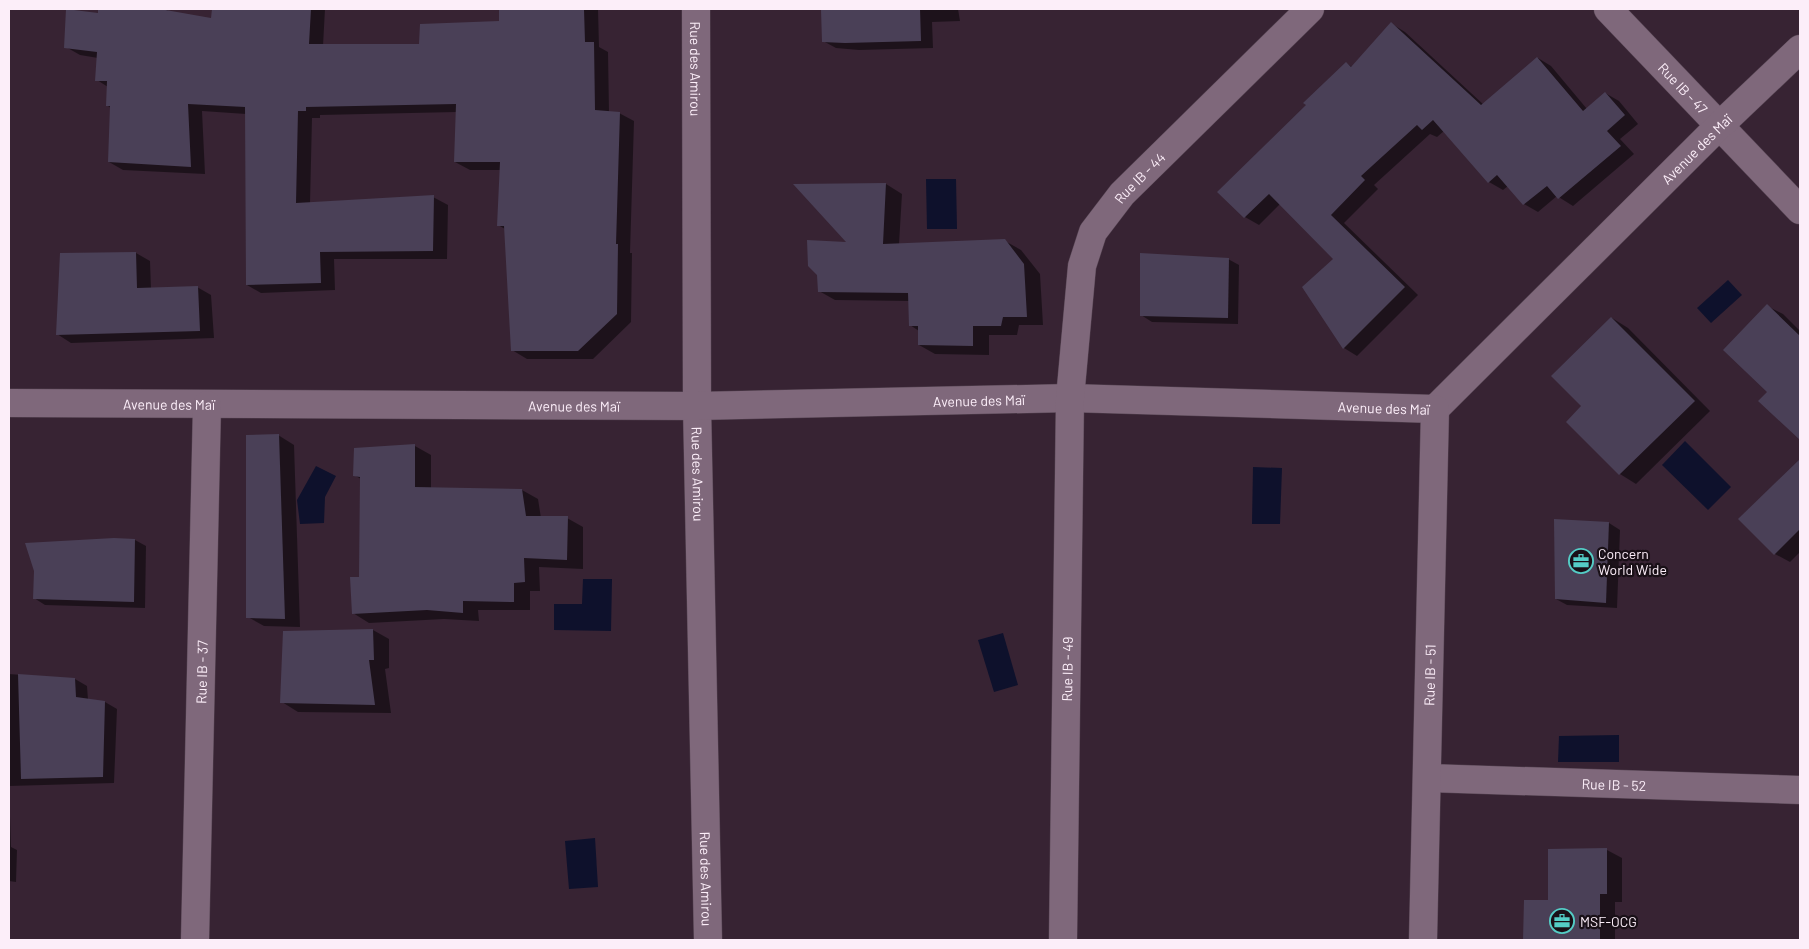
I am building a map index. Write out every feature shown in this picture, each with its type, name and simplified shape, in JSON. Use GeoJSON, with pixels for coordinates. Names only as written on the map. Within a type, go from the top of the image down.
{"type":"FeatureCollection","features":[{"type":"Feature","properties":{"kind":"street","name":"Rue des Amirou"},"geometry":{"type":"LineString","coordinates":[[696,9],[696,406],[708,940]]}},
{"type":"Feature","properties":{"kind":"street","name":"Rue IB - 44"},"geometry":{"type":"LineString","coordinates":[[1070,398],[1082,266],[1093,232],[1122,194],[1310,9]]}},
{"type":"Feature","properties":{"kind":"street","name":"Rue IB - 47"},"geometry":{"type":"LineString","coordinates":[[1608,9],[1800,210]]}},
{"type":"Feature","properties":{"kind":"street","name":"Avenue des Maï"},"geometry":{"type":"LineString","coordinates":[[9,403],[696,406],[1070,398],[1435,409],[1720,125],[1800,49]]}},
{"type":"Feature","properties":{"kind":"street","name":"Rue IB - 49"},"geometry":{"type":"LineString","coordinates":[[1063,940],[1070,398]]}},
{"type":"Feature","properties":{"kind":"street","name":"Rue IB - 37"},"geometry":{"type":"LineString","coordinates":[[195,940],[207,405]]}},
{"type":"Feature","properties":{"kind":"street","name":"Rue IB - 51"},"geometry":{"type":"LineString","coordinates":[[1423,940],[1435,409]]}},
{"type":"Feature","properties":{"kind":"street","name":"Rue IB - 52"},"geometry":{"type":"LineString","coordinates":[[1428,778],[1800,790]]}},
{"type":"Feature","properties":{"kind":"water"},"geometry":{"type":"Polygon","coordinates":[[[926,179],[956,179],[957,229],[927,229],[926,179]]]}},
{"type":"Feature","properties":{"kind":"water"},"geometry":{"type":"Polygon","coordinates":[[[1728,280],[1742,295],[1711,323],[1697,308],[1728,280]]]}},
{"type":"Feature","properties":{"kind":"water"},"geometry":{"type":"Polygon","coordinates":[[[1685,441],[1731,487],[1708,510],[1662,465],[1685,441]]]}},
{"type":"Feature","properties":{"kind":"water"},"geometry":{"type":"Polygon","coordinates":[[[316,466],[336,476],[325,497],[324,523],[300,524],[297,500],[316,466]]]}},
{"type":"Feature","properties":{"kind":"water"},"geometry":{"type":"Polygon","coordinates":[[[1253,467],[1282,468],[1280,524],[1252,524],[1253,467]]]}},
{"type":"Feature","properties":{"kind":"water"},"geometry":{"type":"Polygon","coordinates":[[[583,579],[612,579],[611,631],[554,630],[554,604],[582,604],[583,579]]]}},
{"type":"Feature","properties":{"kind":"water"},"geometry":{"type":"Polygon","coordinates":[[[1003,633],[1018,685],[994,692],[978,640],[1003,633]]]}},
{"type":"Feature","properties":{"kind":"water"},"geometry":{"type":"Polygon","coordinates":[[[1619,735],[1619,762],[1558,762],[1559,736],[1619,735]]]}},
{"type":"Feature","properties":{"kind":"water"},"geometry":{"type":"Polygon","coordinates":[[[595,838],[598,887],[569,889],[565,841],[595,838]]]}},
{"type":"Feature","properties":{"kind":"building"},"geometry":{"type":"Polygon","coordinates":[[[66,9],[98,13],[98,9],[160,9],[211,18],[212,9],[311,9],[309,44],[419,44],[420,24],[499,21],[499,9],[584,9],[585,42],[594,42],[595,110],[620,112],[616,244],[618,244],[617,314],[578,351],[511,351],[504,226],[497,226],[500,162],[454,162],[456,104],[306,107],[306,111],[298,111],[296,203],[434,195],[433,251],[320,252],[321,283],[246,285],[245,107],[188,104],[191,167],[108,162],[110,106],[106,106],[107,81],[95,81],[97,52],[64,48],[66,9]]]}},
{"type":"Feature","properties":{"kind":"building"},"geometry":{"type":"Polygon","coordinates":[[[821,9],[920,9],[921,41],[822,42],[821,9]]]}},
{"type":"Feature","properties":{"kind":"building"},"geometry":{"type":"Polygon","coordinates":[[[1391,22],[1481,105],[1537,57],[1583,111],[1605,92],[1625,115],[1607,131],[1621,146],[1558,199],[1547,186],[1523,205],[1497,175],[1488,183],[1433,120],[1422,130],[1417,125],[1361,176],[1365,180],[1331,215],[1405,287],[1343,349],[1302,287],[1333,259],[1269,194],[1244,218],[1217,192],[1306,105],[1303,103],[1346,62],[1351,67],[1391,22]]]}},
{"type":"Feature","properties":{"kind":"building"},"geometry":{"type":"Polygon","coordinates":[[[886,183],[883,244],[1005,239],[1024,264],[1027,317],[1003,317],[1001,326],[973,326],[973,346],[918,345],[918,326],[909,326],[908,293],[818,292],[817,275],[808,266],[807,240],[846,242],[793,184],[886,183]]]}},
{"type":"Feature","properties":{"kind":"building"},"geometry":{"type":"Polygon","coordinates":[[[136,252],[137,288],[198,286],[200,331],[56,335],[60,253],[136,252]]]}},
{"type":"Feature","properties":{"kind":"building"},"geometry":{"type":"Polygon","coordinates":[[[1140,253],[1229,258],[1228,318],[1140,316],[1140,253]]]}},
{"type":"Feature","properties":{"kind":"building"},"geometry":{"type":"Polygon","coordinates":[[[1767,304],[1800,336],[1800,440],[1758,401],[1767,392],[1723,350],[1767,304]]]}},
{"type":"Feature","properties":{"kind":"building"},"geometry":{"type":"Polygon","coordinates":[[[1611,317],[1695,401],[1619,475],[1566,422],[1581,406],[1551,376],[1611,317]]]}},
{"type":"Feature","properties":{"kind":"building"},"geometry":{"type":"Polygon","coordinates":[[[279,434],[285,619],[246,618],[246,435],[279,434]]]}},
{"type":"Feature","properties":{"kind":"building"},"geometry":{"type":"Polygon","coordinates":[[[415,444],[415,487],[522,489],[526,516],[568,516],[567,560],[524,558],[525,582],[514,583],[514,602],[463,601],[463,613],[427,610],[352,614],[350,577],[359,577],[360,477],[353,476],[354,448],[415,444]]]}},
{"type":"Feature","properties":{"kind":"building"},"geometry":{"type":"Polygon","coordinates":[[[1800,459],[1800,529],[1774,555],[1738,519],[1800,459]]]}},
{"type":"Feature","properties":{"kind":"building","name":"Concern World Wide"},"geometry":{"type":"Polygon","coordinates":[[[1554,519],[1609,522],[1606,603],[1555,599],[1554,519]]]}},
{"type":"Feature","properties":{"kind":"building"},"geometry":{"type":"Polygon","coordinates":[[[114,538],[135,539],[134,602],[33,599],[34,571],[25,543],[114,538]]]}},
{"type":"Feature","properties":{"kind":"building"},"geometry":{"type":"Polygon","coordinates":[[[373,629],[374,660],[369,660],[375,705],[280,703],[283,631],[373,629]]]}},
{"type":"Feature","properties":{"kind":"building"},"geometry":{"type":"Polygon","coordinates":[[[18,674],[75,678],[76,697],[105,701],[103,777],[21,779],[18,674]]]}},
{"type":"Feature","properties":{"kind":"building"},"geometry":{"type":"Polygon","coordinates":[[[1607,848],[1607,894],[1600,894],[1600,940],[1523,940],[1524,900],[1548,900],[1548,849],[1607,848]]]}},
{"type":"Feature","properties":{"kind":"place","name":"Concern World Wide"},"geometry":{"type":"Point","coordinates":[1581,561]}},
{"type":"Feature","properties":{"kind":"place","name":"MSF-OCG"},"geometry":{"type":"Point","coordinates":[1562,921]}}]}
